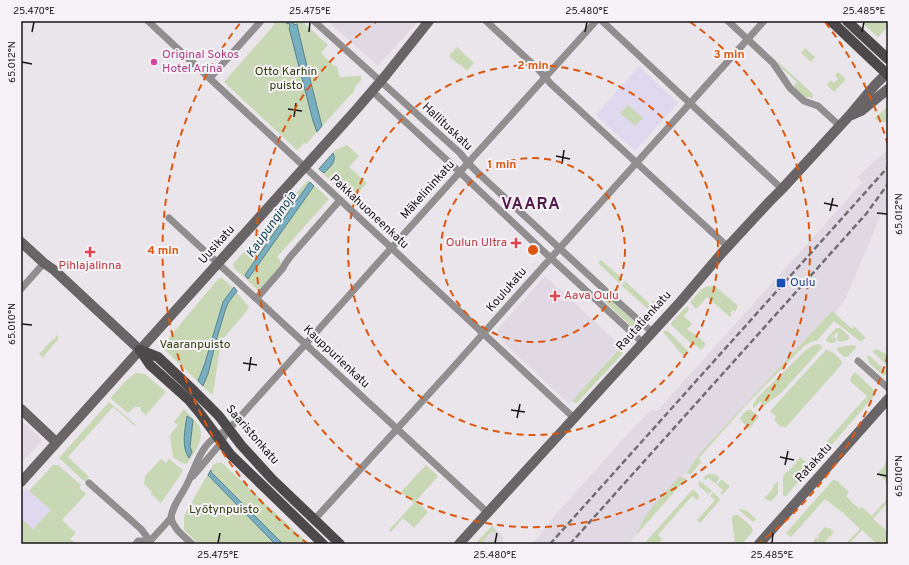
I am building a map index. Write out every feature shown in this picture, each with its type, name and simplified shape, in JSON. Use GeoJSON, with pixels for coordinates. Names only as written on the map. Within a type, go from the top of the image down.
{"type":"FeatureCollection","features":[{"type":"Feature","properties":{"kind":"main road"},"geometry":{"type":"LineString","coordinates":[[830,21],[888,74]]}},
{"type":"Feature","properties":{"kind":"main road"},"geometry":{"type":"LineString","coordinates":[[847,21],[888,58]]}},
{"type":"Feature","properties":{"kind":"main road","name":"Saaristonkatu"},"geometry":{"type":"LineString","coordinates":[[140,350],[158,357],[194,391],[219,416],[241,445],[272,479],[340,544]]}},
{"type":"Feature","properties":{"kind":"main road","name":"Saaristonkatu"},"geometry":{"type":"LineString","coordinates":[[140,350],[150,365],[189,400],[230,454],[323,544]]}},
{"type":"Feature","properties":{"kind":"street","name":"Pakkahuoneenkatu"},"geometry":{"type":"LineString","coordinates":[[148,21],[574,418]]}},
{"type":"Feature","properties":{"kind":"street"},"geometry":{"type":"LineString","coordinates":[[210,78],[261,21]]}},
{"type":"Feature","properties":{"kind":"street","name":"Hallituskatu"},"geometry":{"type":"LineString","coordinates":[[314,21],[460,153],[468,163],[652,332]]}},
{"type":"Feature","properties":{"kind":"street","name":"Uusikatu"},"geometry":{"type":"LineString","coordinates":[[21,482],[305,166],[380,81],[429,21]]}},
{"type":"Feature","properties":{"kind":"street"},"geometry":{"type":"LineString","coordinates":[[486,21],[537,68],[551,84],[728,247]]}},
{"type":"Feature","properties":{"kind":"street","name":"Mäkelininkatu"},"geometry":{"type":"LineString","coordinates":[[219,439],[596,21]]}},
{"type":"Feature","properties":{"kind":"street"},"geometry":{"type":"LineString","coordinates":[[602,21],[782,189]]}},
{"type":"Feature","properties":{"kind":"street"},"geometry":{"type":"LineString","coordinates":[[728,21],[773,63],[790,88],[804,101],[818,106],[840,126]]}},
{"type":"Feature","properties":{"kind":"street","name":"Koulukatu"},"geometry":{"type":"LineString","coordinates":[[314,520],[764,21]]}},
{"type":"Feature","properties":{"kind":"street","name":"Rautatienkatu"},"geometry":{"type":"LineString","coordinates":[[459,544],[642,342],[684,298],[773,197],[840,126],[875,85],[888,74]]}},
{"type":"Feature","properties":{"kind":"street","name":"Rautatienkatu"},"geometry":{"type":"LineString","coordinates":[[849,116],[861,111],[888,89]]}},
{"type":"Feature","properties":{"kind":"street","name":"Hallituskatu"},"geometry":{"type":"LineString","coordinates":[[372,90],[550,258],[642,342]]}},
{"type":"Feature","properties":{"kind":"street"},"geometry":{"type":"LineString","coordinates":[[257,298],[283,268],[290,257],[340,200]]}},
{"type":"Feature","properties":{"kind":"street","name":"Kauppurienkatu"},"geometry":{"type":"LineString","coordinates":[[169,218],[488,513]]}},
{"type":"Feature","properties":{"kind":"street","name":"Saaristonkatu"},"geometry":{"type":"LineString","coordinates":[[21,242],[54,270],[140,350]]}},
{"type":"Feature","properties":{"kind":"street"},"geometry":{"type":"LineString","coordinates":[[21,288],[44,263]]}},
{"type":"Feature","properties":{"kind":"street"},"geometry":{"type":"LineString","coordinates":[[858,360],[888,388]]}},
{"type":"Feature","properties":{"kind":"street","name":"Ratakatu"},"geometry":{"type":"LineString","coordinates":[[759,544],[888,399]]}},
{"type":"Feature","properties":{"kind":"street"},"geometry":{"type":"LineString","coordinates":[[21,410],[56,442]]}},
{"type":"Feature","properties":{"kind":"street"},"geometry":{"type":"LineString","coordinates":[[136,544],[138,542],[150,542],[171,518],[171,515],[206,445],[219,439]]}},
{"type":"Feature","properties":{"kind":"street"},"geometry":{"type":"LineString","coordinates":[[188,483],[219,439]]}},
{"type":"Feature","properties":{"kind":"street"},"geometry":{"type":"LineString","coordinates":[[89,483],[141,529],[150,542]]}},
{"type":"Feature","properties":{"kind":"street"},"geometry":{"type":"LineString","coordinates":[[171,518],[178,531],[192,544]]}},
{"type":"Feature","properties":{"kind":"shaded area"},"geometry":{"type":"Polygon","coordinates":[[[328,21],[418,21],[378,66],[328,21]]]}},
{"type":"Feature","properties":{"kind":"shaded area"},"geometry":{"type":"Polygon","coordinates":[[[639,66],[678,103],[635,151],[596,115],[639,66]]]}},
{"type":"Feature","properties":{"kind":"shaded area"},"geometry":{"type":"Polygon","coordinates":[[[888,149],[888,208],[880,217],[845,300],[834,313],[832,311],[701,452],[686,472],[658,503],[639,531],[627,544],[533,544],[556,514],[626,436],[652,409],[656,412],[863,182],[857,177],[888,149]]]}},
{"type":"Feature","properties":{"kind":"shaded area"},"geometry":{"type":"Polygon","coordinates":[[[545,276],[621,346],[569,404],[497,335],[499,328],[545,276]]]}},
{"type":"Feature","properties":{"kind":"shaded area"},"geometry":{"type":"Polygon","coordinates":[[[21,420],[42,440],[21,463],[21,420]]]}},
{"type":"Feature","properties":{"kind":"shaded area"},"geometry":{"type":"Polygon","coordinates":[[[26,488],[51,510],[33,529],[21,518],[21,493],[26,488]]]}},
{"type":"Feature","properties":{"kind":"shaded area"},"geometry":{"type":"Polygon","coordinates":[[[492,526],[504,537],[501,544],[475,544],[492,526]]]}},
{"type":"Feature","properties":{"kind":"green space","name":"Otto Karhin puisto"},"geometry":{"type":"Polygon","coordinates":[[[274,21],[304,21],[305,24],[328,45],[321,53],[334,66],[335,65],[338,67],[339,75],[341,77],[361,76],[361,80],[354,88],[355,90],[306,144],[304,143],[297,150],[224,82],[274,25],[274,21]]]}},
{"type":"Feature","properties":{"kind":"green space"},"geometry":{"type":"Polygon","coordinates":[[[860,21],[888,21],[888,26],[878,37],[860,21]]]}},
{"type":"Feature","properties":{"kind":"green space"},"geometry":{"type":"Polygon","coordinates":[[[457,47],[474,63],[467,71],[449,56],[457,47]]]}},
{"type":"Feature","properties":{"kind":"green space"},"geometry":{"type":"Polygon","coordinates":[[[805,48],[815,57],[811,62],[801,53],[805,48]]]}},
{"type":"Feature","properties":{"kind":"green space"},"geometry":{"type":"Polygon","coordinates":[[[778,62],[811,92],[813,98],[803,98],[792,88],[797,82],[777,64],[778,62]]]}},
{"type":"Feature","properties":{"kind":"green space"},"geometry":{"type":"Polygon","coordinates":[[[838,72],[846,79],[834,92],[827,85],[831,80],[834,83],[838,79],[835,75],[838,72]]]}},
{"type":"Feature","properties":{"kind":"green space"},"geometry":{"type":"Polygon","coordinates":[[[628,105],[643,118],[635,126],[620,113],[628,105]]]}},
{"type":"Feature","properties":{"kind":"green space"},"geometry":{"type":"Polygon","coordinates":[[[888,106],[888,122],[881,122],[875,118],[888,106]]]}},
{"type":"Feature","properties":{"kind":"green space"},"geometry":{"type":"Polygon","coordinates":[[[347,145],[359,156],[349,167],[367,183],[354,197],[333,177],[330,180],[318,169],[335,150],[347,145]]]}},
{"type":"Feature","properties":{"kind":"green space"},"geometry":{"type":"Polygon","coordinates":[[[308,180],[329,199],[277,257],[280,260],[281,265],[259,291],[234,268],[233,264],[308,180]]]}},
{"type":"Feature","properties":{"kind":"green space"},"geometry":{"type":"Polygon","coordinates":[[[601,260],[623,279],[619,283],[598,263],[601,260]]]}},
{"type":"Feature","properties":{"kind":"green space","name":"Vaaranpuisto"},"geometry":{"type":"Polygon","coordinates":[[[222,278],[249,307],[221,341],[213,394],[211,394],[163,348],[163,345],[218,279],[222,278]]]}},
{"type":"Feature","properties":{"kind":"green space"},"geometry":{"type":"Polygon","coordinates":[[[625,281],[650,304],[654,300],[657,302],[650,311],[621,285],[625,284],[623,283],[625,281]]]}},
{"type":"Feature","properties":{"kind":"green space"},"geometry":{"type":"Polygon","coordinates":[[[708,286],[716,287],[738,306],[735,312],[733,310],[730,314],[732,315],[730,317],[707,297],[696,309],[690,302],[702,289],[708,286]]]}},
{"type":"Feature","properties":{"kind":"green space"},"geometry":{"type":"Polygon","coordinates":[[[598,295],[607,296],[637,324],[633,328],[598,295]]]}},
{"type":"Feature","properties":{"kind":"green space"},"geometry":{"type":"Polygon","coordinates":[[[687,306],[689,310],[684,316],[692,324],[687,329],[706,344],[701,350],[696,345],[694,346],[671,325],[671,323],[687,306]]]}},
{"type":"Feature","properties":{"kind":"green space"},"geometry":{"type":"Polygon","coordinates":[[[832,311],[852,329],[854,326],[866,338],[861,342],[834,321],[818,340],[804,346],[746,405],[699,458],[701,462],[691,474],[686,473],[701,452],[832,311]]]}},
{"type":"Feature","properties":{"kind":"green space"},"geometry":{"type":"Polygon","coordinates":[[[836,328],[840,328],[849,336],[848,340],[838,342],[837,332],[832,338],[836,338],[836,342],[827,342],[826,339],[836,328]]]}},
{"type":"Feature","properties":{"kind":"green space"},"geometry":{"type":"Polygon","coordinates":[[[668,331],[689,352],[684,357],[663,332],[668,331]]]}},
{"type":"Feature","properties":{"kind":"green space"},"geometry":{"type":"Polygon","coordinates":[[[56,335],[59,338],[43,357],[39,354],[53,339],[54,340],[56,335]]]}},
{"type":"Feature","properties":{"kind":"green space"},"geometry":{"type":"Polygon","coordinates":[[[818,344],[822,346],[821,349],[781,393],[764,406],[760,402],[754,408],[753,407],[753,404],[758,397],[806,350],[818,344]]]}},
{"type":"Feature","properties":{"kind":"green space"},"geometry":{"type":"Polygon","coordinates":[[[854,345],[856,348],[847,357],[844,357],[837,350],[839,347],[854,345]]]}},
{"type":"Feature","properties":{"kind":"green space"},"geometry":{"type":"Polygon","coordinates":[[[620,348],[623,353],[577,403],[574,403],[572,401],[620,348]]]}},
{"type":"Feature","properties":{"kind":"green space"},"geometry":{"type":"Polygon","coordinates":[[[876,349],[888,355],[888,366],[872,351],[876,349]]]}},
{"type":"Feature","properties":{"kind":"green space"},"geometry":{"type":"Polygon","coordinates":[[[826,350],[831,351],[836,355],[842,364],[785,428],[783,426],[781,427],[774,420],[776,417],[770,411],[826,350]]]}},
{"type":"Feature","properties":{"kind":"green space"},"geometry":{"type":"Polygon","coordinates":[[[869,355],[887,372],[884,376],[869,363],[867,357],[869,355]]]}},
{"type":"Feature","properties":{"kind":"green space"},"geometry":{"type":"Polygon","coordinates":[[[855,372],[873,389],[875,392],[874,396],[815,464],[813,464],[809,461],[867,396],[850,381],[855,372]]]}},
{"type":"Feature","properties":{"kind":"green space"},"geometry":{"type":"Polygon","coordinates":[[[136,373],[145,374],[166,392],[146,415],[141,411],[141,407],[135,407],[128,413],[111,399],[111,397],[123,384],[136,373]]]}},
{"type":"Feature","properties":{"kind":"green space"},"geometry":{"type":"Polygon","coordinates":[[[109,402],[136,425],[135,426],[113,407],[68,457],[89,477],[85,482],[59,458],[109,402]]]}},
{"type":"Feature","properties":{"kind":"green space"},"geometry":{"type":"Polygon","coordinates":[[[184,409],[197,423],[201,433],[199,444],[187,464],[182,463],[173,457],[170,435],[178,425],[174,422],[184,409]]]}},
{"type":"Feature","properties":{"kind":"green space"},"geometry":{"type":"Polygon","coordinates":[[[747,410],[751,410],[759,417],[749,429],[740,419],[747,410]]]}},
{"type":"Feature","properties":{"kind":"green space"},"geometry":{"type":"Polygon","coordinates":[[[800,457],[809,465],[804,470],[806,473],[786,496],[784,496],[783,476],[800,457]]]}},
{"type":"Feature","properties":{"kind":"green space"},"geometry":{"type":"Polygon","coordinates":[[[161,459],[166,463],[169,459],[183,470],[161,503],[151,494],[152,492],[144,484],[145,476],[161,459]]]}},
{"type":"Feature","properties":{"kind":"green space"},"geometry":{"type":"Polygon","coordinates":[[[888,459],[888,483],[878,473],[886,464],[885,463],[888,459]]]}},
{"type":"Feature","properties":{"kind":"green space","name":"Lyötynpuisto"},"geometry":{"type":"Polygon","coordinates":[[[221,462],[309,544],[199,544],[184,530],[184,518],[213,465],[221,462]]]}},
{"type":"Feature","properties":{"kind":"green space"},"geometry":{"type":"Polygon","coordinates":[[[53,465],[58,465],[81,485],[79,488],[86,494],[62,520],[76,533],[70,539],[76,544],[21,544],[21,518],[33,529],[51,510],[29,491],[53,465]]]}},
{"type":"Feature","properties":{"kind":"green space"},"geometry":{"type":"Polygon","coordinates":[[[426,465],[438,476],[416,501],[428,512],[414,528],[403,518],[391,532],[389,530],[414,503],[401,492],[426,465]]]}},
{"type":"Feature","properties":{"kind":"green space"},"geometry":{"type":"Polygon","coordinates":[[[708,474],[714,474],[719,477],[716,484],[708,478],[706,480],[703,478],[708,474]]]}},
{"type":"Feature","properties":{"kind":"green space"},"geometry":{"type":"Polygon","coordinates":[[[682,477],[686,479],[628,544],[627,544],[636,535],[645,517],[653,506],[678,478],[682,477]]]}},
{"type":"Feature","properties":{"kind":"green space"},"geometry":{"type":"Polygon","coordinates":[[[721,480],[730,486],[723,494],[720,493],[723,490],[717,485],[721,480]]]}},
{"type":"Feature","properties":{"kind":"green space"},"geometry":{"type":"Polygon","coordinates":[[[833,480],[839,482],[849,492],[846,496],[859,509],[862,507],[872,516],[888,498],[888,502],[873,519],[888,532],[888,544],[877,544],[862,530],[849,544],[846,544],[860,529],[825,499],[791,537],[786,533],[833,480]]]}},
{"type":"Feature","properties":{"kind":"green space"},"geometry":{"type":"Polygon","coordinates":[[[700,481],[712,491],[708,494],[699,486],[698,483],[700,481]]]}},
{"type":"Feature","properties":{"kind":"green space"},"geometry":{"type":"Polygon","coordinates":[[[778,481],[778,494],[771,501],[767,500],[764,496],[766,497],[778,481]]]}},
{"type":"Feature","properties":{"kind":"green space"},"geometry":{"type":"Polygon","coordinates":[[[692,490],[699,495],[699,497],[697,500],[692,496],[658,535],[662,539],[658,544],[644,544],[692,490]]]}},
{"type":"Feature","properties":{"kind":"green space"},"geometry":{"type":"Polygon","coordinates":[[[713,492],[720,500],[700,523],[697,520],[715,500],[710,496],[713,492]]]}},
{"type":"Feature","properties":{"kind":"green space"},"geometry":{"type":"Polygon","coordinates":[[[738,509],[746,510],[756,519],[753,522],[738,509]]]}},
{"type":"Feature","properties":{"kind":"green space"},"geometry":{"type":"Polygon","coordinates":[[[734,515],[738,515],[751,526],[753,531],[742,544],[735,544],[732,520],[734,515]]]}},
{"type":"Feature","properties":{"kind":"green space"},"geometry":{"type":"Polygon","coordinates":[[[492,526],[497,532],[497,536],[492,531],[483,541],[486,544],[475,544],[492,526]]]}},
{"type":"Feature","properties":{"kind":"green space"},"geometry":{"type":"Polygon","coordinates":[[[825,527],[834,532],[823,544],[815,544],[814,540],[816,537],[817,539],[819,537],[818,535],[825,527]]]}},
{"type":"Feature","properties":{"kind":"water"},"geometry":{"type":"Polygon","coordinates":[[[286,21],[293,21],[294,25],[297,24],[322,126],[317,132],[289,28],[289,23],[287,24],[286,21]]]}},
{"type":"Feature","properties":{"kind":"water"},"geometry":{"type":"Polygon","coordinates":[[[333,153],[333,162],[324,173],[319,169],[333,153]]]}},
{"type":"Feature","properties":{"kind":"water"},"geometry":{"type":"Polygon","coordinates":[[[310,182],[314,186],[248,279],[245,275],[310,182]]]}},
{"type":"Feature","properties":{"kind":"water"},"geometry":{"type":"Polygon","coordinates":[[[234,287],[237,291],[228,303],[225,311],[208,374],[203,386],[198,381],[205,363],[223,302],[234,287]]]}},
{"type":"Feature","properties":{"kind":"water"},"geometry":{"type":"Polygon","coordinates":[[[187,416],[193,420],[190,447],[192,452],[189,458],[184,443],[187,416]]]}},
{"type":"Feature","properties":{"kind":"water"},"geometry":{"type":"Polygon","coordinates":[[[211,470],[211,472],[282,543],[281,544],[275,544],[208,475],[211,470]]]}},
{"type":"Feature","properties":{"kind":"railway"},"geometry":{"type":"LineString","coordinates":[[550,544],[888,167]]}},
{"type":"Feature","properties":{"kind":"railway"},"geometry":{"type":"LineString","coordinates":[[570,544],[866,214],[888,184]]}},
{"type":"Feature","properties":{"kind":"place","name":"Original Sokos Hotel Arina"},"geometry":{"type":"Point","coordinates":[154,62]}},
{"type":"Feature","properties":{"kind":"place","name":"Oulun Ultra"},"geometry":{"type":"Point","coordinates":[516,243]}},
{"type":"Feature","properties":{"kind":"place","name":"Pihlajalinna"},"geometry":{"type":"Point","coordinates":[90,252]}},
{"type":"Feature","properties":{"kind":"place","name":"Oulu"},"geometry":{"type":"Point","coordinates":[781,283]}},
{"type":"Feature","properties":{"kind":"place","name":"Aava Oulu"},"geometry":{"type":"Point","coordinates":[555,296]}},
{"type":"Feature","properties":{"kind":"district","name":"VAARA"},"geometry":{"type":"Point","coordinates":[531,205]}},
{"type":"Feature","properties":{"kind":"water label","name":"Kaupunginoja"},"geometry":{"type":"Point","coordinates":[272,225]}}]}
